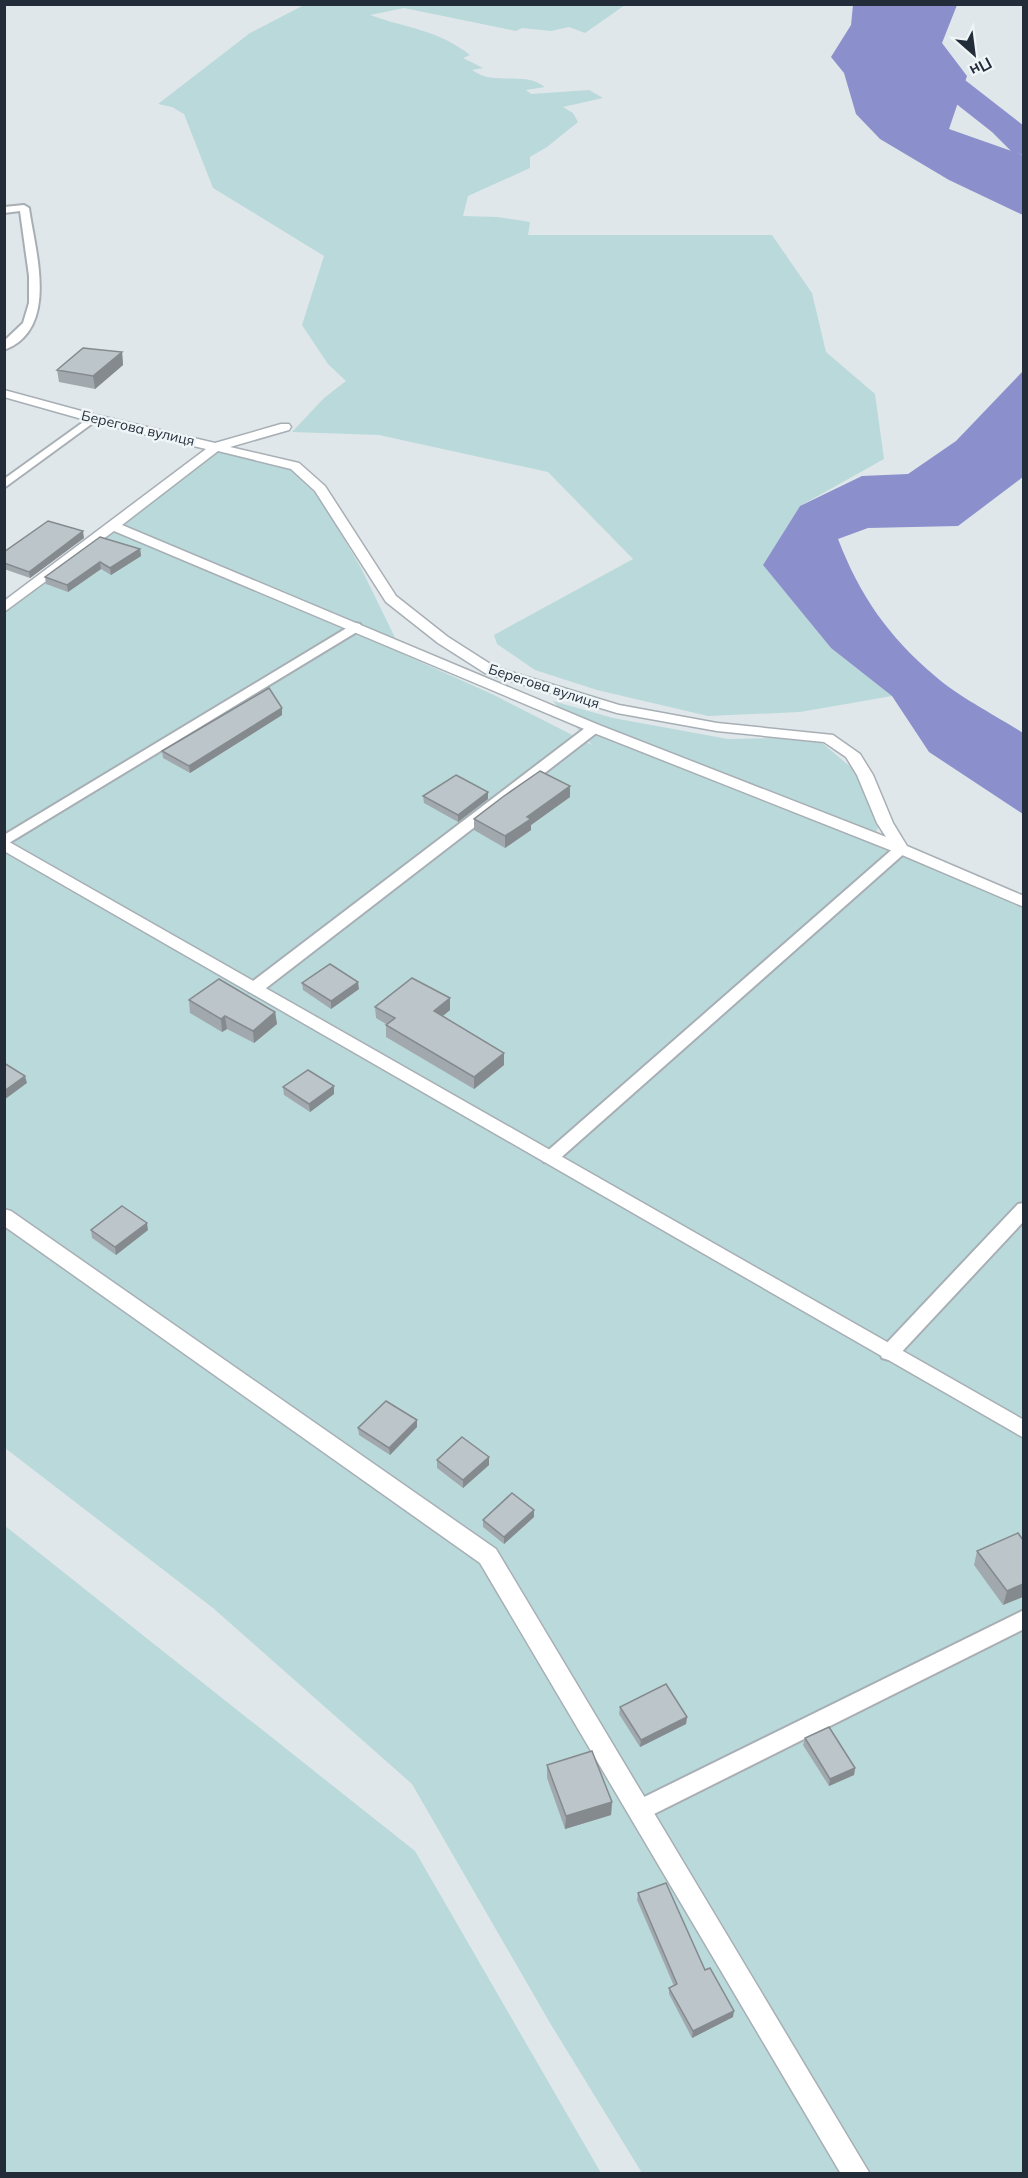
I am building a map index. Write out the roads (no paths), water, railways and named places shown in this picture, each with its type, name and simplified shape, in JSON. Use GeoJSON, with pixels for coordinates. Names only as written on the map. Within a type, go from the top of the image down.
{"type":"FeatureCollection","features":[{"type":"Feature","properties":{"kind":"street","name":"Берегова вулиця"},"geometry":{"type":"LineString","coordinates":[[4,393],[93,418],[295,466],[320,489],[391,599],[443,640],[490,670],[616,709],[717,727],[828,738],[852,754],[865,775],[885,824],[901,849]]}},
{"type":"Feature","properties":{"kind":"street"},"geometry":{"type":"LineString","coordinates":[[4,608],[216,447],[285,427]]}},
{"type":"Feature","properties":{"kind":"street"},"geometry":{"type":"LineString","coordinates":[[114,526],[594,728],[901,849],[1023,902]]}},
{"type":"Feature","properties":{"kind":"street"},"geometry":{"type":"LineString","coordinates":[[4,843],[1023,1431]]}},
{"type":"Feature","properties":{"kind":"street"},"geometry":{"type":"LineString","coordinates":[[4,1216],[488,1556],[857,2174]]}},
{"type":"Feature","properties":{"kind":"lane"},"geometry":{"type":"LineString","coordinates":[[4,210],[24,208],[35,286],[32,317],[16,338],[4,347]]}},
{"type":"Feature","properties":{"kind":"lane"},"geometry":{"type":"LineString","coordinates":[[4,484],[93,418]]}},
{"type":"Feature","properties":{"kind":"lane"},"geometry":{"type":"LineString","coordinates":[[4,843],[355,627]]}},
{"type":"Feature","properties":{"kind":"lane"},"geometry":{"type":"LineString","coordinates":[[255,988],[594,728]]}},
{"type":"Feature","properties":{"kind":"lane"},"geometry":{"type":"LineString","coordinates":[[550,1158],[901,849]]}},
{"type":"Feature","properties":{"kind":"lane"},"geometry":{"type":"LineString","coordinates":[[889,1353],[1023,1209]]}},
{"type":"Feature","properties":{"kind":"lane"},"geometry":{"type":"LineString","coordinates":[[640,1810],[1023,1619]]}},
{"type":"Feature","properties":{"kind":"water"},"geometry":{"type":"Polygon","coordinates":[[[853,5],[957,5],[942,43],[967,76],[949,129],[1023,155],[1023,215],[949,180],[880,139],[856,114],[844,73],[831,57],[851,25],[853,5]]]}},
{"type":"Feature","properties":{"kind":"water"},"geometry":{"type":"Polygon","coordinates":[[[1023,371],[1023,477],[958,526],[868,528],[838,539],[866,597],[903,646],[944,683],[1023,733],[1023,814],[929,752],[892,696],[831,648],[763,565],[800,506],[862,476],[908,474],[956,441],[1023,371]]]}},
{"type":"Feature","properties":{"kind":"waterway"},"geometry":{"type":"LineString","coordinates":[[893,4],[889,12],[886,34],[1004,125],[1024,145]]}}]}
